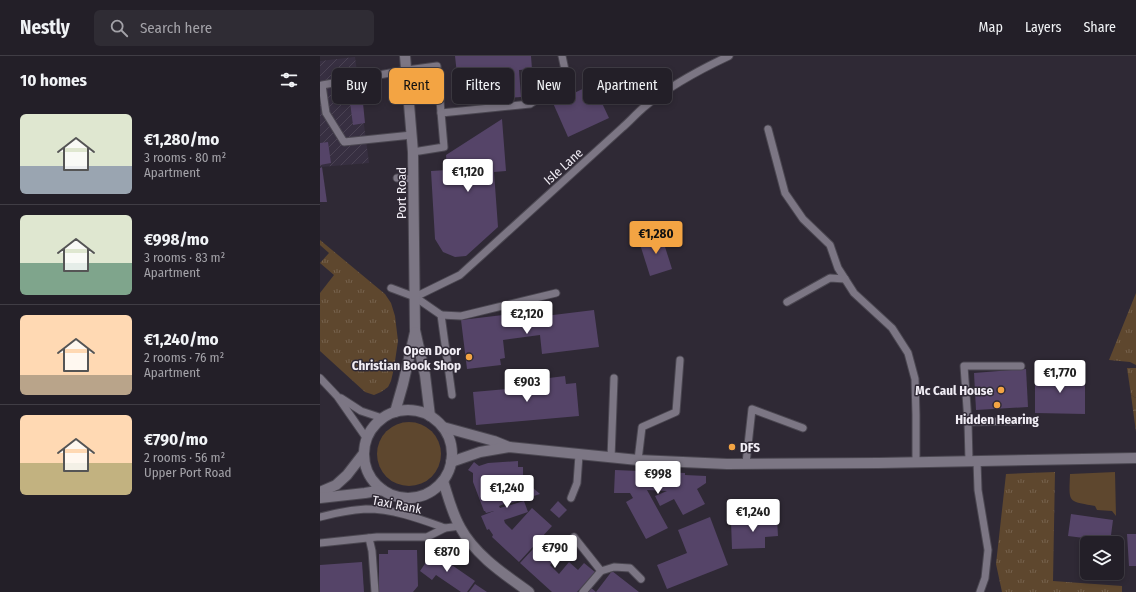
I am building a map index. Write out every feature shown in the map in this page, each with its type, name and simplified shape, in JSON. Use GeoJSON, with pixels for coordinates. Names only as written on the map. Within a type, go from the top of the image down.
{"type":"FeatureCollection","features":[{"type":"Feature","properties":{"kind":"main road","name":"Port Road"},"geometry":{"type":"LineString","coordinates":[[405,56],[407,68]]}},
{"type":"Feature","properties":{"kind":"main road","name":"Port Road"},"geometry":{"type":"LineString","coordinates":[[394,412],[403,384],[415,330],[414,179],[410,104]]}},
{"type":"Feature","properties":{"kind":"main road","name":"Port Road"},"geometry":{"type":"LineString","coordinates":[[415,330],[424,369],[430,416]]}},
{"type":"Feature","properties":{"kind":"main road"},"geometry":{"type":"LineString","coordinates":[[412,410],[422,412],[430,416],[443,427],[451,443],[451,462],[443,481],[434,490],[417,497],[406,498],[394,496],[383,490],[371,477],[366,466],[364,453],[367,439],[372,429],[382,418],[394,412],[412,410]]}},
{"type":"Feature","properties":{"kind":"main road"},"geometry":{"type":"LineString","coordinates":[[443,427],[494,441],[508,447]]}},
{"type":"Feature","properties":{"kind":"main road"},"geometry":{"type":"LineString","coordinates":[[451,462],[480,452],[508,447],[638,460],[746,464],[1136,458]]}},
{"type":"Feature","properties":{"kind":"main road"},"geometry":{"type":"LineString","coordinates":[[320,492],[336,485],[347,475],[364,453]]}},
{"type":"Feature","properties":{"kind":"main road"},"geometry":{"type":"LineString","coordinates":[[443,481],[460,526],[471,543],[497,569],[529,592]]}},
{"type":"Feature","properties":{"kind":"main road"},"geometry":{"type":"LineString","coordinates":[[320,498],[383,490]]}},
{"type":"Feature","properties":{"kind":"lane"},"geometry":{"type":"LineString","coordinates":[[441,113],[530,104],[567,79],[562,56]]}},
{"type":"Feature","properties":{"kind":"lane","name":"Isle Lane"},"geometry":{"type":"LineString","coordinates":[[415,297],[460,275],[623,128],[643,108],[676,84],[699,70],[729,56]]}},
{"type":"Feature","properties":{"kind":"lane"},"geometry":{"type":"LineString","coordinates":[[422,68],[437,66],[437,68]]}},
{"type":"Feature","properties":{"kind":"lane"},"geometry":{"type":"LineString","coordinates":[[389,73],[322,85],[326,113],[344,142],[412,135]]}},
{"type":"Feature","properties":{"kind":"lane"},"geometry":{"type":"LineString","coordinates":[[413,152],[444,147],[440,104]]}},
{"type":"Feature","properties":{"kind":"lane"},"geometry":{"type":"LineString","coordinates":[[768,129],[785,192],[803,219],[830,245],[838,268],[854,293],[892,328],[908,353],[915,380],[916,462]]}},
{"type":"Feature","properties":{"kind":"lane"},"geometry":{"type":"LineString","coordinates":[[397,178],[414,179]]}},
{"type":"Feature","properties":{"kind":"lane"},"geometry":{"type":"LineString","coordinates":[[787,302],[830,278],[845,279]]}},
{"type":"Feature","properties":{"kind":"lane"},"geometry":{"type":"LineString","coordinates":[[391,288],[415,297],[442,315],[461,316],[556,293]]}},
{"type":"Feature","properties":{"kind":"lane"},"geometry":{"type":"LineString","coordinates":[[442,315],[452,395]]}},
{"type":"Feature","properties":{"kind":"lane"},"geometry":{"type":"LineString","coordinates":[[638,460],[642,427],[676,412],[680,360]]}},
{"type":"Feature","properties":{"kind":"lane"},"geometry":{"type":"LineString","coordinates":[[980,592],[985,578],[988,550],[973,461],[968,422],[964,366],[1021,366]]}},
{"type":"Feature","properties":{"kind":"lane"},"geometry":{"type":"LineString","coordinates":[[320,378],[337,396],[367,439]]}},
{"type":"Feature","properties":{"kind":"lane"},"geometry":{"type":"LineString","coordinates":[[611,458],[614,378]]}},
{"type":"Feature","properties":{"kind":"lane"},"geometry":{"type":"LineString","coordinates":[[337,396],[361,411],[382,418]]}},
{"type":"Feature","properties":{"kind":"lane"},"geometry":{"type":"LineString","coordinates":[[746,464],[752,409],[803,428]]}},
{"type":"Feature","properties":{"kind":"lane"},"geometry":{"type":"LineString","coordinates":[[968,422],[1022,421]]}},
{"type":"Feature","properties":{"kind":"lane"},"geometry":{"type":"LineString","coordinates":[[572,498],[577,483],[579,455]]}},
{"type":"Feature","properties":{"kind":"lane","name":"Taxi Rank"},"geometry":{"type":"LineString","coordinates":[[320,516],[356,510],[383,510],[414,517],[445,528]]}},
{"type":"Feature","properties":{"kind":"lane"},"geometry":{"type":"LineString","coordinates":[[320,543],[369,538],[427,537],[445,528],[460,526]]}},
{"type":"Feature","properties":{"kind":"lane"},"geometry":{"type":"LineString","coordinates":[[369,538],[372,551],[374,592]]}},
{"type":"Feature","properties":{"kind":"lane"},"geometry":{"type":"LineString","coordinates":[[574,538],[602,571]]}},
{"type":"Feature","properties":{"kind":"lane"},"geometry":{"type":"LineString","coordinates":[[583,592],[602,571],[614,567],[630,568],[641,579]]}},
{"type":"Feature","properties":{"kind":"shaded area"},"geometry":{"type":"Polygon","coordinates":[[[355,57],[356,68],[332,68],[332,104],[361,104],[369,163],[320,167],[320,61],[355,57]]]}},
{"type":"Feature","properties":{"kind":"green space"},"geometry":{"type":"Polygon","coordinates":[[[320,240],[385,294],[391,303],[395,316],[398,341],[394,368],[388,387],[374,395],[365,392],[320,351],[320,293],[334,275],[320,263],[329,253],[320,245],[320,240]]]}},
{"type":"Feature","properties":{"kind":"green space"},"geometry":{"type":"Polygon","coordinates":[[[1136,293],[1136,365],[1130,362],[1109,360],[1136,293]]]}},
{"type":"Feature","properties":{"kind":"green space"},"geometry":{"type":"Polygon","coordinates":[[[1127,368],[1136,368],[1136,398],[1131,395],[1127,368]]]}},
{"type":"Feature","properties":{"kind":"green space"},"geometry":{"type":"Polygon","coordinates":[[[1131,395],[1136,398],[1136,432],[1131,395]]]}},
{"type":"Feature","properties":{"kind":"green space"},"geometry":{"type":"Polygon","coordinates":[[[403,422],[415,422],[432,431],[439,442],[441,454],[439,466],[432,477],[415,486],[403,486],[391,481],[382,472],[377,460],[377,448],[382,436],[391,427],[403,422]]]}},
{"type":"Feature","properties":{"kind":"green space"},"geometry":{"type":"Polygon","coordinates":[[[1055,472],[1053,581],[1122,586],[1122,592],[1002,592],[996,564],[1006,474],[1055,472]]]}},
{"type":"Feature","properties":{"kind":"green space"},"geometry":{"type":"Polygon","coordinates":[[[1115,472],[1116,516],[1112,511],[1097,510],[1095,506],[1079,503],[1070,496],[1070,474],[1115,472]]]}},
{"type":"Feature","properties":{"kind":"building"},"geometry":{"type":"Polygon","coordinates":[[[455,56],[531,56],[532,68],[522,68],[522,70],[519,70],[521,97],[514,98],[514,68],[456,68],[455,56]]]}},
{"type":"Feature","properties":{"kind":"building"},"geometry":{"type":"Polygon","coordinates":[[[583,89],[583,104],[602,104],[609,118],[568,137],[553,104],[575,104],[575,93],[583,89]]]}},
{"type":"Feature","properties":{"kind":"building"},"geometry":{"type":"Polygon","coordinates":[[[350,104],[363,104],[365,123],[353,125],[350,104]]]}},
{"type":"Feature","properties":{"kind":"building"},"geometry":{"type":"Polygon","coordinates":[[[502,119],[506,171],[494,172],[498,227],[466,256],[455,257],[443,252],[435,239],[431,171],[447,170],[446,155],[502,119]]]}},
{"type":"Feature","properties":{"kind":"building"},"geometry":{"type":"Polygon","coordinates":[[[328,142],[331,163],[320,165],[320,143],[328,142]]]}},
{"type":"Feature","properties":{"kind":"building"},"geometry":{"type":"Polygon","coordinates":[[[322,167],[327,202],[320,202],[320,168],[322,167]]]}},
{"type":"Feature","properties":{"kind":"building"},"geometry":{"type":"Polygon","coordinates":[[[661,234],[672,269],[650,276],[639,241],[661,234]]]}},
{"type":"Feature","properties":{"kind":"building"},"geometry":{"type":"Polygon","coordinates":[[[594,310],[599,347],[542,354],[540,335],[503,340],[505,358],[500,359],[501,365],[467,369],[461,320],[503,315],[503,321],[594,310]]]}},
{"type":"Feature","properties":{"kind":"building","name":"Mc Caul House"},"geometry":{"type":"Polygon","coordinates":[[[1026,369],[1028,407],[976,410],[974,373],[1026,369]]]}},
{"type":"Feature","properties":{"kind":"building"},"geometry":{"type":"Polygon","coordinates":[[[1035,375],[1085,375],[1085,414],[1035,413],[1035,375]]]}},
{"type":"Feature","properties":{"kind":"building"},"geometry":{"type":"Polygon","coordinates":[[[565,376],[566,384],[576,383],[579,416],[476,425],[473,392],[541,386],[541,379],[565,376]]]}},
{"type":"Feature","properties":{"kind":"building"},"geometry":{"type":"Polygon","coordinates":[[[518,461],[518,467],[523,467],[523,479],[517,479],[517,483],[502,483],[502,485],[497,485],[504,504],[499,506],[500,508],[524,501],[528,512],[504,520],[505,523],[512,530],[532,508],[552,526],[519,562],[492,537],[493,535],[489,529],[487,530],[481,516],[494,511],[486,513],[484,511],[473,482],[473,473],[468,470],[474,462],[479,466],[488,463],[518,461]]]}},
{"type":"Feature","properties":{"kind":"building"},"geometry":{"type":"Polygon","coordinates":[[[615,470],[685,473],[685,475],[706,476],[706,483],[697,489],[705,504],[683,515],[674,499],[660,506],[655,496],[667,491],[647,490],[668,528],[646,539],[626,502],[633,498],[630,493],[614,493],[615,470]]]}},
{"type":"Feature","properties":{"kind":"building"},"geometry":{"type":"Polygon","coordinates":[[[525,481],[540,494],[508,504],[502,488],[525,481]]]}},
{"type":"Feature","properties":{"kind":"building"},"geometry":{"type":"Polygon","coordinates":[[[558,501],[567,510],[559,518],[550,510],[558,501]]]}},
{"type":"Feature","properties":{"kind":"building"},"geometry":{"type":"Polygon","coordinates":[[[1071,514],[1113,520],[1111,536],[1080,536],[1080,538],[1068,536],[1071,514]]]}},
{"type":"Feature","properties":{"kind":"building"},"geometry":{"type":"Polygon","coordinates":[[[710,517],[728,565],[667,589],[657,565],[687,553],[678,530],[710,517]]]}},
{"type":"Feature","properties":{"kind":"building"},"geometry":{"type":"Polygon","coordinates":[[[777,519],[778,536],[765,537],[765,548],[732,549],[731,521],[777,519]]]}},
{"type":"Feature","properties":{"kind":"building"},"geometry":{"type":"Polygon","coordinates":[[[1127,534],[1136,534],[1136,566],[1129,566],[1127,534]]]}},
{"type":"Feature","properties":{"kind":"building"},"geometry":{"type":"Polygon","coordinates":[[[546,535],[552,541],[549,545],[555,551],[560,545],[566,552],[556,564],[553,562],[550,565],[559,574],[569,562],[578,570],[584,563],[595,572],[577,592],[552,592],[520,563],[546,535]]]}},
{"type":"Feature","properties":{"kind":"building"},"geometry":{"type":"Polygon","coordinates":[[[388,550],[417,550],[418,586],[413,592],[379,592],[379,554],[388,554],[388,550]]]}},
{"type":"Feature","properties":{"kind":"building"},"geometry":{"type":"Polygon","coordinates":[[[433,552],[475,581],[467,592],[461,592],[436,575],[432,580],[420,571],[433,552]]]}},
{"type":"Feature","properties":{"kind":"building"},"geometry":{"type":"Polygon","coordinates":[[[362,562],[364,592],[320,592],[320,565],[362,562]]]}},
{"type":"Feature","properties":{"kind":"building"},"geometry":{"type":"Polygon","coordinates":[[[612,571],[639,592],[596,592],[612,571]]]}},
{"type":"Feature","properties":{"kind":"building"},"geometry":{"type":"Polygon","coordinates":[[[475,584],[487,592],[469,592],[475,584]]]}},
{"type":"Feature","properties":{"kind":"building"},"geometry":{"type":"Polygon","coordinates":[[[590,587],[596,592],[587,592],[590,587]]]}},
{"type":"Feature","properties":{"kind":"place","name":"Open Door Christian Book Shop"},"geometry":{"type":"Point","coordinates":[469,357]}},
{"type":"Feature","properties":{"kind":"place","name":"Mc Caul House"},"geometry":{"type":"Point","coordinates":[1001,390]}},
{"type":"Feature","properties":{"kind":"place","name":"Hidden Hearing"},"geometry":{"type":"Point","coordinates":[997,405]}},
{"type":"Feature","properties":{"kind":"place","name":"DFS"},"geometry":{"type":"Point","coordinates":[732,447]}}]}
